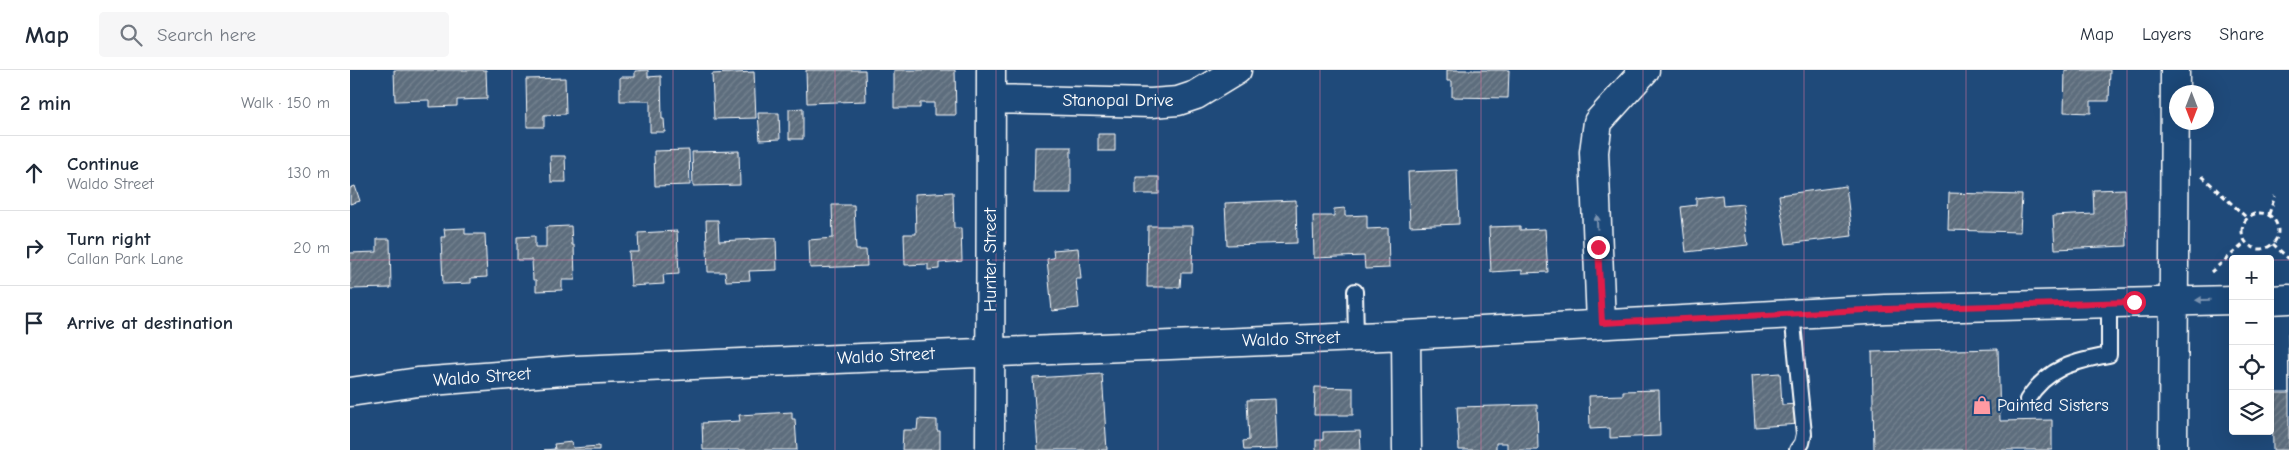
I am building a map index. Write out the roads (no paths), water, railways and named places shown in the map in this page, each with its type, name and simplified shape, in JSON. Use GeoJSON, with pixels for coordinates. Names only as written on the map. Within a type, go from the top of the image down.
{"type":"FeatureCollection","features":[{"type":"Feature","properties":{"kind":"street","name":"Hunter Street"},"geometry":{"type":"LineString","coordinates":[[990,450],[991,70]]}},
{"type":"Feature","properties":{"kind":"street","name":"Stanopal Drive"},"geometry":{"type":"LineString","coordinates":[[991,99],[1151,103],[1178,101],[1196,95],[1237,70]]}},
{"type":"Feature","properties":{"kind":"street"},"geometry":{"type":"LineString","coordinates":[[1602,323],[1594,152],[1598,122],[1645,70]]}},
{"type":"Feature","properties":{"kind":"street"},"geometry":{"type":"LineString","coordinates":[[2173,450],[2175,70]]}},
{"type":"Feature","properties":{"kind":"street","name":"Waldo Street"},"geometry":{"type":"LineString","coordinates":[[350,392],[418,382],[576,370],[1356,337],[1792,314],[2109,302],[2229,300]]}},
{"type":"Feature","properties":{"kind":"street"},"geometry":{"type":"LineString","coordinates":[[2274,300],[2289,300]]}},
{"type":"Feature","properties":{"kind":"street"},"geometry":{"type":"LineString","coordinates":[[1406,334],[1407,450]]}},
{"type":"Feature","properties":{"kind":"lane"},"geometry":{"type":"LineString","coordinates":[[1355,291],[1356,337]]}},
{"type":"Feature","properties":{"kind":"lane"},"geometry":{"type":"LineString","coordinates":[[2027,400],[2043,379],[2058,369],[2082,360],[2109,355],[2109,302]]}},
{"type":"Feature","properties":{"kind":"lane"},"geometry":{"type":"LineString","coordinates":[[1792,314],[1804,434],[1797,450]]}},
{"type":"Feature","properties":{"kind":"place","name":"Painted Sisters"},"geometry":{"type":"Point","coordinates":[1982,405]}}]}
